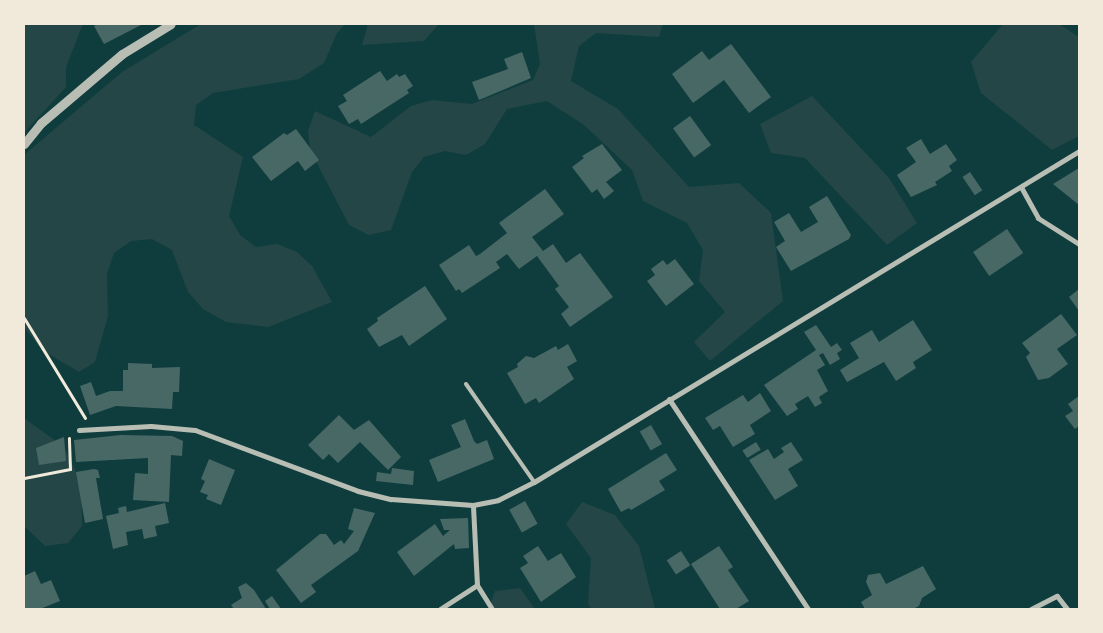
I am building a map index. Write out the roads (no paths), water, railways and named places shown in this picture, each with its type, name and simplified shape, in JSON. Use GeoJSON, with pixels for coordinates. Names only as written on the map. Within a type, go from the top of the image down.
{"type":"FeatureCollection","features":[{"type":"Feature","properties":{"kind":"street"},"geometry":{"type":"LineString","coordinates":[[24,144],[42,123],[122,54],[171,24]]}},
{"type":"Feature","properties":{"kind":"street"},"geometry":{"type":"LineString","coordinates":[[79,430],[151,426],[196,430],[358,491],[407,501],[473,505],[498,500],[534,482],[1079,152]]}},
{"type":"Feature","properties":{"kind":"street"},"geometry":{"type":"LineString","coordinates":[[1021,187],[1038,218],[1079,244]]}},
{"type":"Feature","properties":{"kind":"street"},"geometry":{"type":"LineString","coordinates":[[669,399],[808,609]]}},
{"type":"Feature","properties":{"kind":"street"},"geometry":{"type":"LineString","coordinates":[[473,505],[477,585],[492,609]]}},
{"type":"Feature","properties":{"kind":"street"},"geometry":{"type":"LineString","coordinates":[[440,609],[477,585]]}},
{"type":"Feature","properties":{"kind":"street"},"geometry":{"type":"LineString","coordinates":[[1032,609],[1057,596],[1067,609]]}},
{"type":"Feature","properties":{"kind":"lane"},"geometry":{"type":"LineString","coordinates":[[466,384],[534,482]]}}]}
